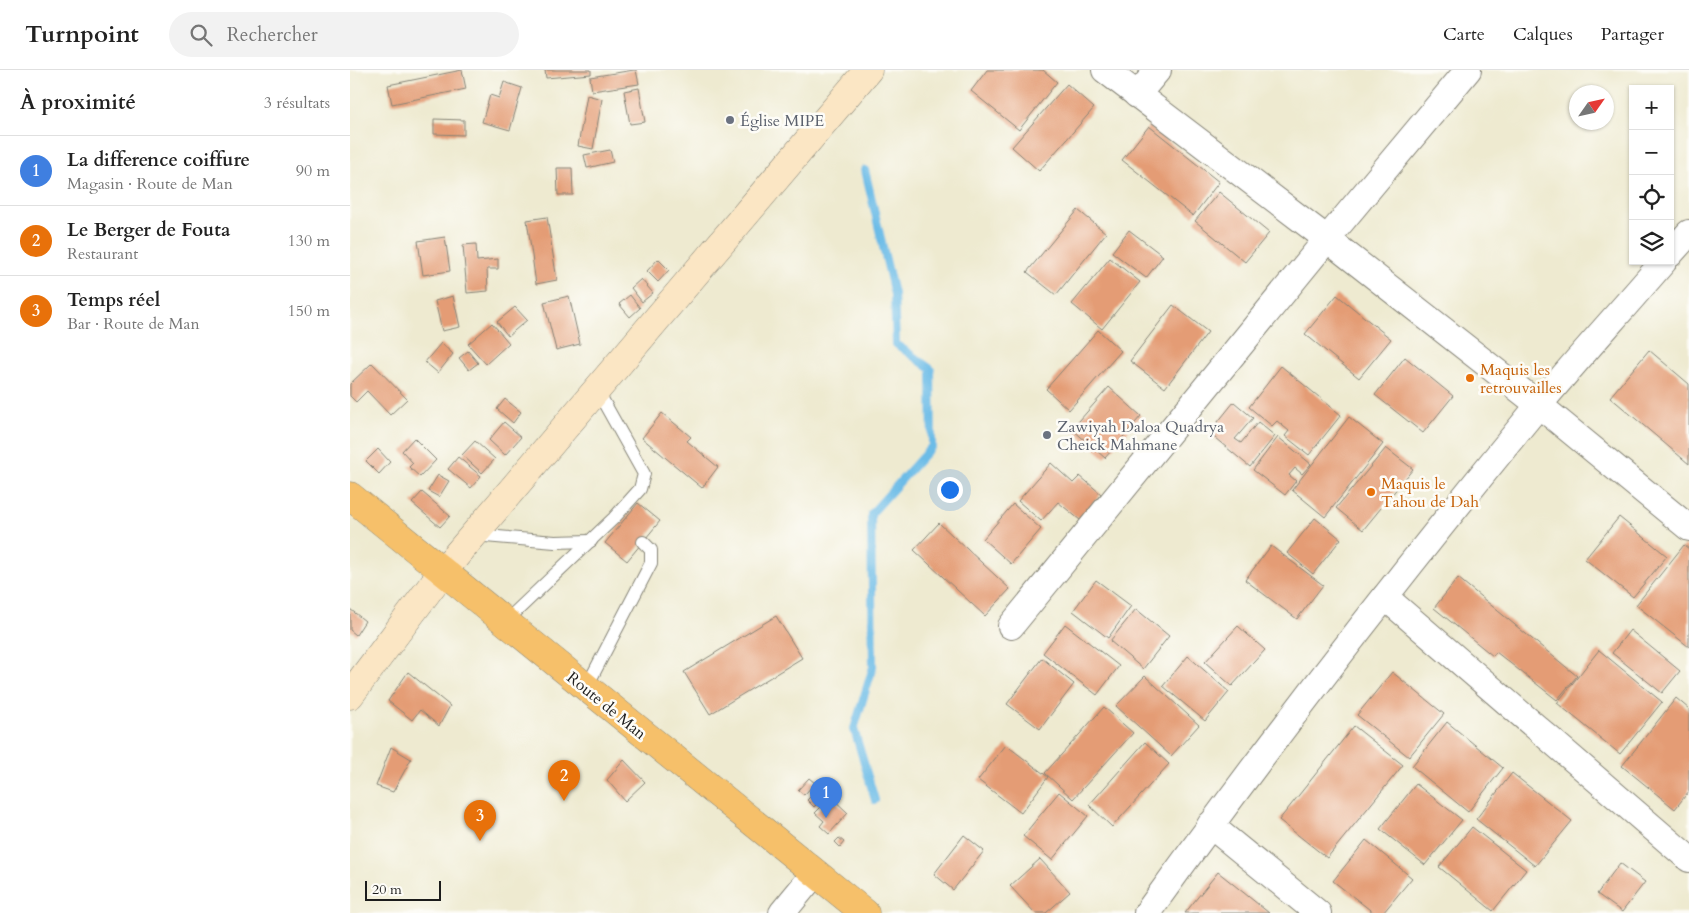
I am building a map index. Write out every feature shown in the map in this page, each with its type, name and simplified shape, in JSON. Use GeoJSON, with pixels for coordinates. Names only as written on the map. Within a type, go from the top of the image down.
{"type":"FeatureCollection","features":[{"type":"Feature","properties":{"kind":"highway","name":"Route de Man"},"geometry":{"type":"LineString","coordinates":[[350,496],[865,913]]}},
{"type":"Feature","properties":{"kind":"street"},"geometry":{"type":"LineString","coordinates":[[350,695],[443,572],[868,70]]}},
{"type":"Feature","properties":{"kind":"street"},"geometry":{"type":"LineString","coordinates":[[1104,70],[1327,239],[1539,405],[1689,528]]}},
{"type":"Feature","properties":{"kind":"street"},"geometry":{"type":"LineString","coordinates":[[1137,95],[1158,70]]}},
{"type":"Feature","properties":{"kind":"street"},"geometry":{"type":"LineString","coordinates":[[1012,626],[1327,239],[1468,70]]}},
{"type":"Feature","properties":{"kind":"street"},"geometry":{"type":"LineString","coordinates":[[1674,250],[1689,233]]}},
{"type":"Feature","properties":{"kind":"street"},"geometry":{"type":"LineString","coordinates":[[1147,913],[1210,825],[1385,597],[1539,405],[1661,265]]}},
{"type":"Feature","properties":{"kind":"street"},"geometry":{"type":"LineString","coordinates":[[1385,597],[1689,859]]}},
{"type":"Feature","properties":{"kind":"street"},"geometry":{"type":"LineString","coordinates":[[1210,825],[1318,913]]}},
{"type":"Feature","properties":{"kind":"street"},"geometry":{"type":"LineString","coordinates":[[782,913],[815,873]]}},
{"type":"Feature","properties":{"kind":"lane"},"geometry":{"type":"LineString","coordinates":[[505,622],[591,541],[618,521],[640,488],[644,474],[597,390]]}},
{"type":"Feature","properties":{"kind":"lane"},"geometry":{"type":"LineString","coordinates":[[474,535],[555,542],[591,541]]}},
{"type":"Feature","properties":{"kind":"lane"},"geometry":{"type":"LineString","coordinates":[[586,688],[651,563],[651,550],[643,542]]}},
{"type":"Feature","properties":{"kind":"building"},"geometry":{"type":"Polygon","coordinates":[[[462,70],[466,89],[392,104],[388,85],[462,70]]]}},
{"type":"Feature","properties":{"kind":"building"},"geometry":{"type":"Polygon","coordinates":[[[545,70],[591,70],[591,74],[546,78],[545,70]]]}},
{"type":"Feature","properties":{"kind":"building"},"geometry":{"type":"Polygon","coordinates":[[[636,70],[639,84],[592,91],[590,77],[636,70]]]}},
{"type":"Feature","properties":{"kind":"building"},"geometry":{"type":"Polygon","coordinates":[[[987,70],[1043,70],[1057,82],[1019,130],[971,91],[987,70]]]}},
{"type":"Feature","properties":{"kind":"building"},"geometry":{"type":"Polygon","coordinates":[[[504,82],[522,88],[510,130],[482,122],[490,95],[499,98],[504,82]]]}},
{"type":"Feature","properties":{"kind":"building"},"geometry":{"type":"Polygon","coordinates":[[[1067,84],[1094,108],[1039,171],[1012,147],[1067,84]]]}},
{"type":"Feature","properties":{"kind":"building"},"geometry":{"type":"Polygon","coordinates":[[[639,88],[645,122],[630,124],[624,91],[639,88]]]}},
{"type":"Feature","properties":{"kind":"building"},"geometry":{"type":"Polygon","coordinates":[[[587,95],[602,99],[593,149],[578,146],[587,95]]]}},
{"type":"Feature","properties":{"kind":"building"},"geometry":{"type":"Polygon","coordinates":[[[434,119],[464,120],[464,135],[434,134],[434,119]]]}},
{"type":"Feature","properties":{"kind":"building"},"geometry":{"type":"Polygon","coordinates":[[[1149,126],[1219,182],[1193,216],[1122,160],[1149,126]]]}},
{"type":"Feature","properties":{"kind":"building"},"geometry":{"type":"Polygon","coordinates":[[[610,150],[613,162],[587,168],[584,155],[610,150]]]}},
{"type":"Feature","properties":{"kind":"building"},"geometry":{"type":"Polygon","coordinates":[[[557,168],[572,168],[573,195],[558,195],[557,168]]]}},
{"type":"Feature","properties":{"kind":"building"},"geometry":{"type":"Polygon","coordinates":[[[1219,192],[1269,233],[1245,262],[1195,221],[1219,192]]]}},
{"type":"Feature","properties":{"kind":"building"},"geometry":{"type":"Polygon","coordinates":[[[1078,210],[1106,233],[1056,295],[1027,272],[1078,210]]]}},
{"type":"Feature","properties":{"kind":"building"},"geometry":{"type":"Polygon","coordinates":[[[547,217],[557,280],[536,284],[527,220],[547,217]]]}},
{"type":"Feature","properties":{"kind":"building"},"geometry":{"type":"Polygon","coordinates":[[[1129,230],[1163,256],[1146,278],[1112,252],[1129,230]]]}},
{"type":"Feature","properties":{"kind":"building"},"geometry":{"type":"Polygon","coordinates":[[[445,237],[450,271],[423,275],[418,241],[445,237]]]}},
{"type":"Feature","properties":{"kind":"building"},"geometry":{"type":"Polygon","coordinates":[[[476,244],[477,261],[498,259],[498,269],[487,269],[488,291],[467,293],[463,245],[476,244]]]}},
{"type":"Feature","properties":{"kind":"building"},"geometry":{"type":"Polygon","coordinates":[[[1110,258],[1140,282],[1102,329],[1072,304],[1110,258]]]}},
{"type":"Feature","properties":{"kind":"building"},"geometry":{"type":"Polygon","coordinates":[[[658,259],[669,270],[658,282],[647,271],[658,259]]]}},
{"type":"Feature","properties":{"kind":"building"},"geometry":{"type":"Polygon","coordinates":[[[641,279],[653,293],[642,302],[631,288],[641,279]]]}},
{"type":"Feature","properties":{"kind":"building"},"geometry":{"type":"Polygon","coordinates":[[[630,295],[640,308],[630,317],[619,304],[630,295]]]}},
{"type":"Feature","properties":{"kind":"building"},"geometry":{"type":"Polygon","coordinates":[[[1337,295],[1391,339],[1359,378],[1305,334],[1337,295]]]}},
{"type":"Feature","properties":{"kind":"building"},"geometry":{"type":"Polygon","coordinates":[[[453,296],[460,327],[442,331],[435,301],[453,296]]]}},
{"type":"Feature","properties":{"kind":"building"},"geometry":{"type":"Polygon","coordinates":[[[569,296],[580,344],[556,350],[544,302],[569,296]]]}},
{"type":"Feature","properties":{"kind":"building"},"geometry":{"type":"Polygon","coordinates":[[[1173,305],[1208,332],[1165,388],[1130,361],[1173,305]]]}},
{"type":"Feature","properties":{"kind":"building"},"geometry":{"type":"Polygon","coordinates":[[[515,307],[527,320],[508,336],[497,322],[515,307]]]}},
{"type":"Feature","properties":{"kind":"building"},"geometry":{"type":"Polygon","coordinates":[[[492,323],[509,343],[486,364],[468,344],[492,323]]]}},
{"type":"Feature","properties":{"kind":"building"},"geometry":{"type":"Polygon","coordinates":[[[1098,330],[1121,351],[1069,410],[1046,389],[1098,330]]]}},
{"type":"Feature","properties":{"kind":"building"},"geometry":{"type":"Polygon","coordinates":[[[441,343],[453,354],[438,373],[425,362],[441,343]]]}},
{"type":"Feature","properties":{"kind":"building"},"geometry":{"type":"Polygon","coordinates":[[[1649,350],[1689,384],[1689,464],[1610,397],[1649,350]]]}},
{"type":"Feature","properties":{"kind":"building"},"geometry":{"type":"Polygon","coordinates":[[[468,351],[478,363],[469,370],[459,358],[468,351]]]}},
{"type":"Feature","properties":{"kind":"building"},"geometry":{"type":"Polygon","coordinates":[[[1405,357],[1453,396],[1423,433],[1375,395],[1405,357]]]}},
{"type":"Feature","properties":{"kind":"building"},"geometry":{"type":"Polygon","coordinates":[[[372,363],[407,399],[390,415],[367,391],[356,402],[350,396],[350,384],[372,363]]]}},
{"type":"Feature","properties":{"kind":"building"},"geometry":{"type":"Polygon","coordinates":[[[1281,366],[1341,415],[1309,455],[1285,436],[1289,431],[1277,421],[1272,426],[1249,407],[1281,366]]]}},
{"type":"Feature","properties":{"kind":"building"},"geometry":{"type":"Polygon","coordinates":[[[1109,387],[1141,416],[1105,458],[1072,429],[1109,387]]]}},
{"type":"Feature","properties":{"kind":"building"},"geometry":{"type":"Polygon","coordinates":[[[505,399],[521,412],[513,423],[497,409],[505,399]]]}},
{"type":"Feature","properties":{"kind":"building"},"geometry":{"type":"Polygon","coordinates":[[[1234,402],[1253,418],[1235,439],[1241,443],[1258,422],[1275,436],[1250,467],[1209,433],[1234,402]]]}},
{"type":"Feature","properties":{"kind":"building"},"geometry":{"type":"Polygon","coordinates":[[[662,413],[691,437],[687,441],[718,467],[702,488],[642,438],[662,413]]]}},
{"type":"Feature","properties":{"kind":"building"},"geometry":{"type":"Polygon","coordinates":[[[1349,417],[1383,444],[1325,517],[1292,490],[1349,417]]]}},
{"type":"Feature","properties":{"kind":"building"},"geometry":{"type":"Polygon","coordinates":[[[504,422],[521,437],[505,455],[489,440],[504,422]]]}},
{"type":"Feature","properties":{"kind":"building"},"geometry":{"type":"Polygon","coordinates":[[[1278,437],[1311,464],[1302,474],[1295,468],[1289,475],[1296,481],[1285,495],[1253,470],[1278,437]]]}},
{"type":"Feature","properties":{"kind":"building"},"geometry":{"type":"Polygon","coordinates":[[[414,438],[436,460],[420,477],[409,467],[413,463],[402,451],[414,438]]]}},
{"type":"Feature","properties":{"kind":"building"},"geometry":{"type":"Polygon","coordinates":[[[475,441],[495,459],[482,473],[462,455],[475,441]]]}},
{"type":"Feature","properties":{"kind":"building"},"geometry":{"type":"Polygon","coordinates":[[[1386,448],[1413,469],[1363,530],[1336,508],[1386,448]]]}},
{"type":"Feature","properties":{"kind":"building"},"geometry":{"type":"Polygon","coordinates":[[[378,449],[390,462],[379,474],[366,461],[378,449]]]}},
{"type":"Feature","properties":{"kind":"building"},"geometry":{"type":"Polygon","coordinates":[[[458,457],[481,476],[471,488],[448,469],[458,457]]]}},
{"type":"Feature","properties":{"kind":"building"},"geometry":{"type":"Polygon","coordinates":[[[1051,463],[1073,483],[1080,476],[1101,494],[1080,520],[1058,502],[1041,521],[1018,501],[1051,463]]]}},
{"type":"Feature","properties":{"kind":"building"},"geometry":{"type":"Polygon","coordinates":[[[438,475],[449,481],[439,497],[428,491],[438,475]]]}},
{"type":"Feature","properties":{"kind":"building"},"geometry":{"type":"Polygon","coordinates":[[[422,492],[450,516],[440,527],[412,503],[422,492]]]}},
{"type":"Feature","properties":{"kind":"building"},"geometry":{"type":"Polygon","coordinates":[[[638,503],[660,521],[627,561],[605,543],[638,503]]]}},
{"type":"Feature","properties":{"kind":"building"},"geometry":{"type":"Polygon","coordinates":[[[1013,504],[1041,529],[1011,564],[983,539],[1013,504]]]}},
{"type":"Feature","properties":{"kind":"building"},"geometry":{"type":"Polygon","coordinates":[[[1619,517],[1667,556],[1633,597],[1585,559],[1619,517]]]}},
{"type":"Feature","properties":{"kind":"building"},"geometry":{"type":"Polygon","coordinates":[[[1315,518],[1341,539],[1313,574],[1287,553],[1315,518]]]}},
{"type":"Feature","properties":{"kind":"building"},"geometry":{"type":"Polygon","coordinates":[[[939,523],[1010,589],[985,616],[914,550],[939,523]]]}},
{"type":"Feature","properties":{"kind":"building"},"geometry":{"type":"Polygon","coordinates":[[[1684,545],[1689,549],[1689,647],[1636,605],[1684,545]]]}},
{"type":"Feature","properties":{"kind":"building"},"geometry":{"type":"Polygon","coordinates":[[[1271,546],[1323,585],[1297,619],[1245,580],[1271,546]]]}},
{"type":"Feature","properties":{"kind":"building"},"geometry":{"type":"Polygon","coordinates":[[[1458,578],[1577,676],[1557,700],[1496,652],[1493,656],[1434,608],[1458,578]]]}},
{"type":"Feature","properties":{"kind":"building"},"geometry":{"type":"Polygon","coordinates":[[[1096,580],[1131,606],[1108,638],[1073,611],[1096,580]]]}},
{"type":"Feature","properties":{"kind":"building"},"geometry":{"type":"Polygon","coordinates":[[[350,609],[365,621],[356,635],[350,630],[350,609]]]}},
{"type":"Feature","properties":{"kind":"building"},"geometry":{"type":"Polygon","coordinates":[[[1136,609],[1169,636],[1143,669],[1110,641],[1136,609]]]}},
{"type":"Feature","properties":{"kind":"building"},"geometry":{"type":"Polygon","coordinates":[[[776,616],[802,658],[710,714],[684,672],[776,616]]]}},
{"type":"Feature","properties":{"kind":"building"},"geometry":{"type":"Polygon","coordinates":[[[1065,624],[1119,666],[1097,695],[1043,653],[1065,624]]]}},
{"type":"Feature","properties":{"kind":"building"},"geometry":{"type":"Polygon","coordinates":[[[1238,626],[1265,650],[1232,686],[1205,662],[1238,626]]]}},
{"type":"Feature","properties":{"kind":"building"},"geometry":{"type":"Polygon","coordinates":[[[1630,630],[1680,671],[1662,693],[1612,653],[1630,630]]]}},
{"type":"Feature","properties":{"kind":"building"},"geometry":{"type":"Polygon","coordinates":[[[1599,650],[1662,702],[1620,754],[1557,703],[1599,650]]]}},
{"type":"Feature","properties":{"kind":"building"},"geometry":{"type":"Polygon","coordinates":[[[1188,656],[1229,692],[1205,721],[1163,686],[1188,656]]]}},
{"type":"Feature","properties":{"kind":"building"},"geometry":{"type":"Polygon","coordinates":[[[1042,658],[1074,684],[1040,729],[1007,704],[1042,658]]]}},
{"type":"Feature","properties":{"kind":"building"},"geometry":{"type":"Polygon","coordinates":[[[408,672],[450,706],[439,726],[420,710],[412,720],[388,701],[408,672]]]}},
{"type":"Feature","properties":{"kind":"building"},"geometry":{"type":"Polygon","coordinates":[[[1392,672],[1444,714],[1409,757],[1357,715],[1392,672]]]}},
{"type":"Feature","properties":{"kind":"building"},"geometry":{"type":"Polygon","coordinates":[[[1145,676],[1199,725],[1171,756],[1116,706],[1145,676]]]}},
{"type":"Feature","properties":{"kind":"building"},"geometry":{"type":"Polygon","coordinates":[[[1676,698],[1689,709],[1689,791],[1675,809],[1622,766],[1676,698]]]}},
{"type":"Feature","properties":{"kind":"building"},"geometry":{"type":"Polygon","coordinates":[[[1104,707],[1133,733],[1073,799],[1045,773],[1104,707]]]}},
{"type":"Feature","properties":{"kind":"building"},"geometry":{"type":"Polygon","coordinates":[[[1447,722],[1503,768],[1468,812],[1412,766],[1447,722]]]}},
{"type":"Feature","properties":{"kind":"building"},"geometry":{"type":"Polygon","coordinates":[[[1354,726],[1403,765],[1327,858],[1279,820],[1354,726]]]}},
{"type":"Feature","properties":{"kind":"building"},"geometry":{"type":"Polygon","coordinates":[[[1145,742],[1169,764],[1112,827],[1089,805],[1145,742]]]}},
{"type":"Feature","properties":{"kind":"building"},"geometry":{"type":"Polygon","coordinates":[[[1006,745],[1048,777],[1021,813],[978,780],[1006,745]]]}},
{"type":"Feature","properties":{"kind":"building"},"geometry":{"type":"Polygon","coordinates":[[[391,747],[411,759],[393,792],[376,786],[391,747]]]}},
{"type":"Feature","properties":{"kind":"building"},"geometry":{"type":"Polygon","coordinates":[[[624,760],[645,782],[625,801],[607,780],[624,760]]]}},
{"type":"Feature","properties":{"kind":"building"},"geometry":{"type":"Polygon","coordinates":[[[1512,773],[1572,821],[1535,866],[1476,819],[1512,773]]]}},
{"type":"Feature","properties":{"kind":"building"},"geometry":{"type":"Polygon","coordinates":[[[809,778],[815,783],[804,795],[798,790],[809,778]]]}},
{"type":"Feature","properties":{"kind":"building"},"geometry":{"type":"Polygon","coordinates":[[[1416,784],[1462,820],[1425,865],[1380,829],[1416,784]]]}},
{"type":"Feature","properties":{"kind":"building"},"geometry":{"type":"Polygon","coordinates":[[[816,791],[823,797],[814,807],[807,800],[816,791]]]}},
{"type":"Feature","properties":{"kind":"building"},"geometry":{"type":"Polygon","coordinates":[[[1059,792],[1088,816],[1052,860],[1023,836],[1059,792]]]}},
{"type":"Feature","properties":{"kind":"building"},"geometry":{"type":"Polygon","coordinates":[[[831,797],[848,813],[829,834],[820,826],[824,821],[815,813],[831,797]]]}},
{"type":"Feature","properties":{"kind":"building"},"geometry":{"type":"Polygon","coordinates":[[[1472,827],[1526,870],[1493,911],[1439,867],[1472,827]]]}},
{"type":"Feature","properties":{"kind":"building"},"geometry":{"type":"Polygon","coordinates":[[[964,835],[984,851],[953,890],[934,874],[964,835]]]}},
{"type":"Feature","properties":{"kind":"building"},"geometry":{"type":"Polygon","coordinates":[[[839,838],[844,842],[840,847],[835,842],[839,838]]]}},
{"type":"Feature","properties":{"kind":"building"},"geometry":{"type":"Polygon","coordinates":[[[1366,840],[1412,878],[1383,913],[1374,913],[1333,881],[1366,840]]]}},
{"type":"Feature","properties":{"kind":"building"},"geometry":{"type":"Polygon","coordinates":[[[1040,859],[1070,892],[1046,913],[1035,913],[1010,886],[1040,859]]]}},
{"type":"Feature","properties":{"kind":"building"},"geometry":{"type":"Polygon","coordinates":[[[1620,863],[1645,882],[1622,912],[1597,894],[1620,863]]]}},
{"type":"Feature","properties":{"kind":"building"},"geometry":{"type":"Polygon","coordinates":[[[1218,872],[1269,913],[1185,913],[1218,872]]]}},
{"type":"Feature","properties":{"kind":"waterway"},"geometry":{"type":"LineString","coordinates":[[865,170],[894,294],[896,344],[931,369],[932,446],[871,514],[873,667],[854,729],[875,800]]}},
{"type":"Feature","properties":{"kind":"place","name":"Église MIPE"},"geometry":{"type":"Point","coordinates":[730,120]}},
{"type":"Feature","properties":{"kind":"place","name":"Maquis les retrouvailles"},"geometry":{"type":"Point","coordinates":[1470,378]}},
{"type":"Feature","properties":{"kind":"place","name":"Zawiyah Daloa Quadrya Cheick Mahmane"},"geometry":{"type":"Point","coordinates":[1047,435]}},
{"type":"Feature","properties":{"kind":"place","name":"Maquis le Tahou de Dah"},"geometry":{"type":"Point","coordinates":[1371,492]}},
{"type":"Feature","properties":{"kind":"place","name":"Le Berger de Fouta"},"geometry":{"type":"Point","coordinates":[564,801]}},
{"type":"Feature","properties":{"kind":"place","name":"La difference coiffure"},"geometry":{"type":"Point","coordinates":[826,818]}},
{"type":"Feature","properties":{"kind":"place","name":"Temps réel"},"geometry":{"type":"Point","coordinates":[480,841]}}]}
